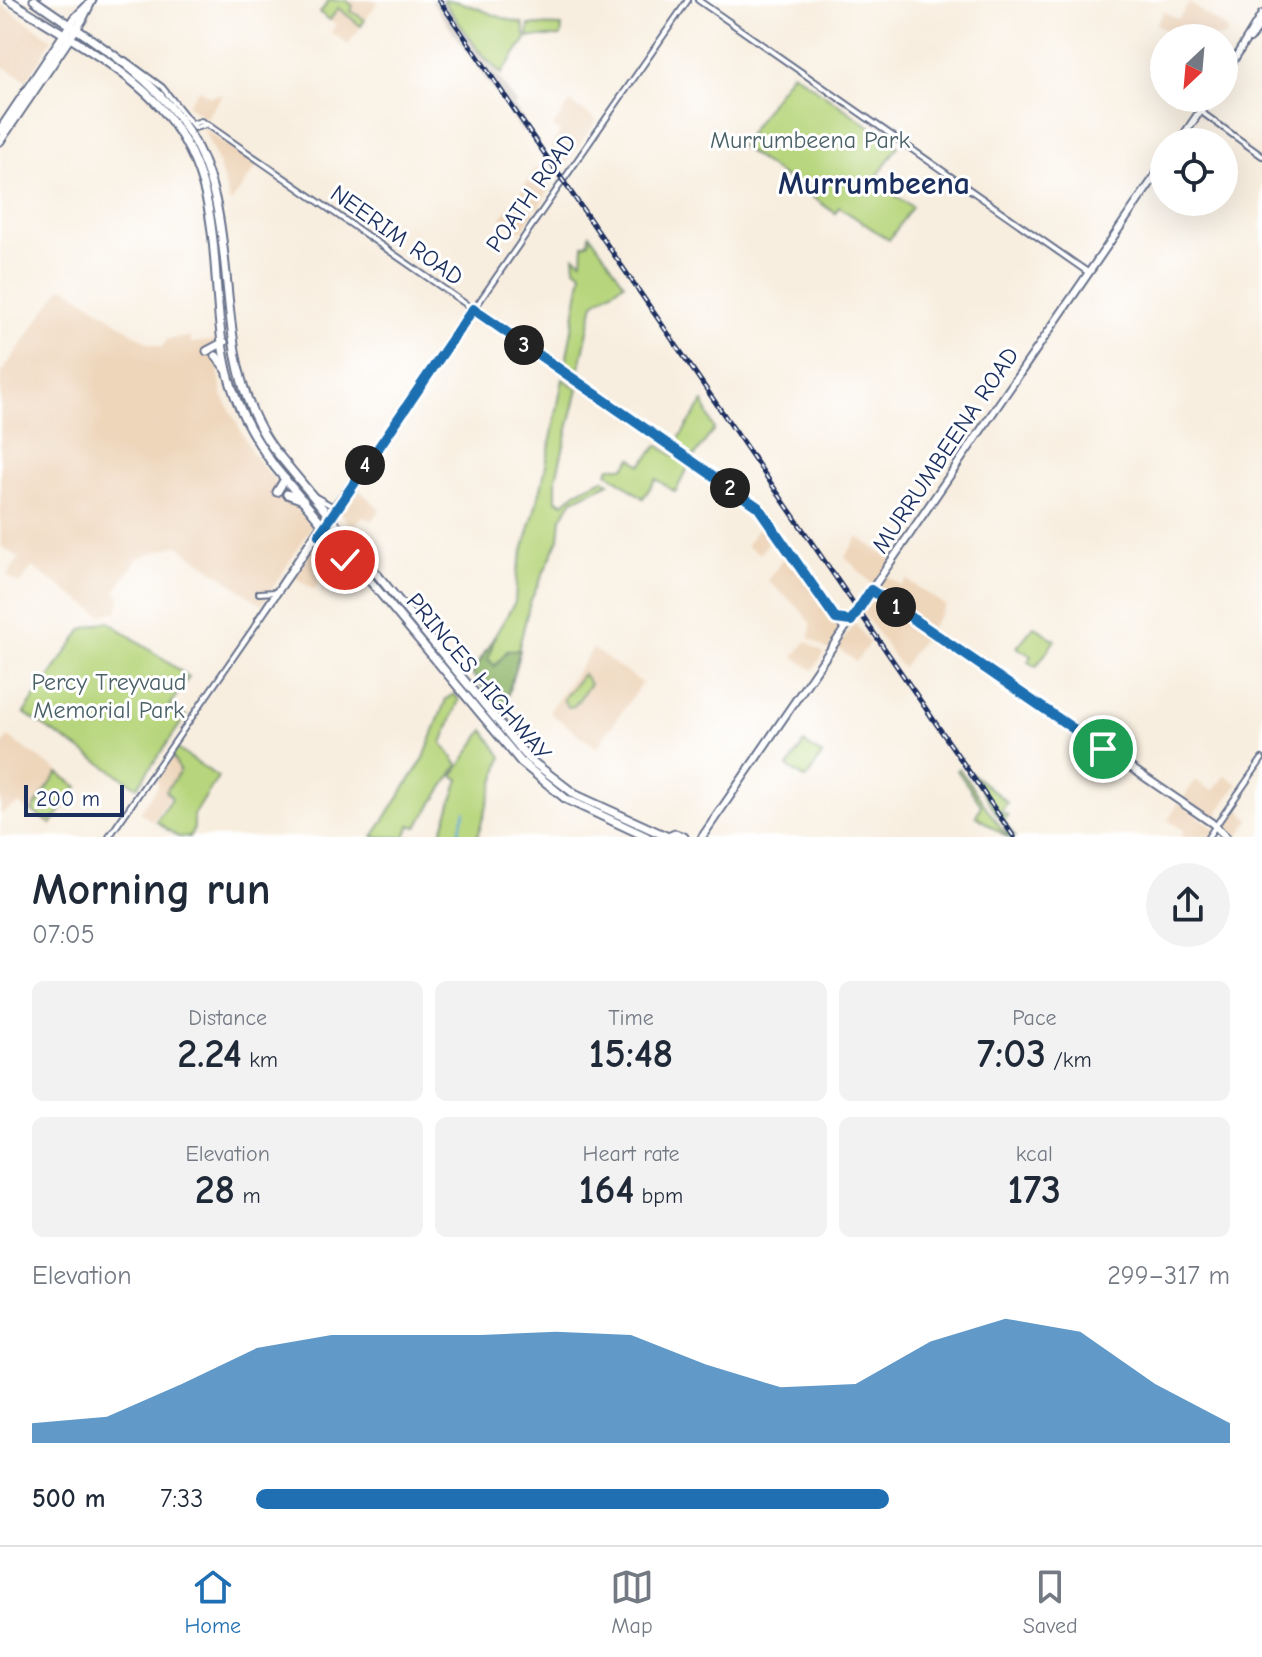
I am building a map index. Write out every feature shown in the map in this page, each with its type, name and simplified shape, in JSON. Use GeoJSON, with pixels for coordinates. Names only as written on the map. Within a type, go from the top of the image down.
{"type":"FeatureCollection","features":[{"type":"Feature","properties":{"kind":"highway"},"geometry":{"type":"LineString","coordinates":[[9,0],[63,38]]}},
{"type":"Feature","properties":{"kind":"highway"},"geometry":{"type":"LineString","coordinates":[[34,0],[119,59],[162,97],[202,142]]}},
{"type":"Feature","properties":{"kind":"highway"},"geometry":{"type":"LineString","coordinates":[[0,130],[54,49],[90,5]]}},
{"type":"Feature","properties":{"kind":"highway"},"geometry":{"type":"LineString","coordinates":[[85,36],[90,5]]}},
{"type":"Feature","properties":{"kind":"highway"},"geometry":{"type":"LineString","coordinates":[[0,141],[63,38]]}},
{"type":"Feature","properties":{"kind":"highway","name":"PRINCES HIGHWAY"},"geometry":{"type":"LineString","coordinates":[[63,38],[140,88],[172,122],[204,181],[215,231],[227,370],[249,428],[285,479],[303,500],[327,516],[529,759],[576,795],[668,837]]}},
{"type":"Feature","properties":{"kind":"highway"},"geometry":{"type":"LineString","coordinates":[[193,130],[219,209],[243,381],[264,434],[327,516]]}},
{"type":"Feature","properties":{"kind":"highway"},"geometry":{"type":"LineString","coordinates":[[215,231],[219,209]]}},
{"type":"Feature","properties":{"kind":"highway"},"geometry":{"type":"LineString","coordinates":[[207,351],[224,342]]}},
{"type":"Feature","properties":{"kind":"highway"},"geometry":{"type":"LineString","coordinates":[[216,356],[227,370]]}},
{"type":"Feature","properties":{"kind":"highway"},"geometry":{"type":"LineString","coordinates":[[277,492],[285,479]]}},
{"type":"Feature","properties":{"kind":"highway"},"geometry":{"type":"LineString","coordinates":[[287,494],[303,500]]}},
{"type":"Feature","properties":{"kind":"highway","name":"PRINCES HIGHWAY"},"geometry":{"type":"LineString","coordinates":[[327,516],[355,561],[533,774],[566,799],[647,837]]}},
{"type":"Feature","properties":{"kind":"highway"},"geometry":{"type":"LineString","coordinates":[[668,837],[675,834],[684,837]]}},
{"type":"Feature","properties":{"kind":"main road"},"geometry":{"type":"LineString","coordinates":[[1238,54],[1262,14]]}},
{"type":"Feature","properties":{"kind":"main road"},"geometry":{"type":"LineString","coordinates":[[1240,51],[1262,23]]}},
{"type":"Feature","properties":{"kind":"main road"},"geometry":{"type":"LineString","coordinates":[[1188,128],[1199,112]]}},
{"type":"Feature","properties":{"kind":"main road","name":"MURRUMBEENA ROAD"},"geometry":{"type":"LineString","coordinates":[[702,837],[1150,184]]}},
{"type":"Feature","properties":{"kind":"main road"},"geometry":{"type":"LineString","coordinates":[[871,590],[1216,826],[1226,837]]}},
{"type":"Feature","properties":{"kind":"street"},"geometry":{"type":"LineString","coordinates":[[697,0],[1089,273]]}},
{"type":"Feature","properties":{"kind":"street","name":"POATH ROAD"},"geometry":{"type":"LineString","coordinates":[[327,516],[684,1]]}},
{"type":"Feature","properties":{"kind":"street"},"geometry":{"type":"LineString","coordinates":[[119,59],[130,61],[151,77],[193,130]]}},
{"type":"Feature","properties":{"kind":"street"},"geometry":{"type":"LineString","coordinates":[[1199,112],[1262,156]]}},
{"type":"Feature","properties":{"kind":"street","name":"NEERIM ROAD"},"geometry":{"type":"LineString","coordinates":[[193,130],[208,125],[758,507],[844,630]]}},
{"type":"Feature","properties":{"kind":"street"},"geometry":{"type":"LineString","coordinates":[[109,837],[319,535],[327,516]]}},
{"type":"Feature","properties":{"kind":"street"},"geometry":{"type":"LineString","coordinates":[[257,621],[327,516]]}},
{"type":"Feature","properties":{"kind":"street"},"geometry":{"type":"LineString","coordinates":[[319,535],[345,560],[355,561]]}},
{"type":"Feature","properties":{"kind":"street"},"geometry":{"type":"LineString","coordinates":[[259,593],[275,592]]}},
{"type":"Feature","properties":{"kind":"street"},"geometry":{"type":"LineString","coordinates":[[836,619],[851,621]]}},
{"type":"Feature","properties":{"kind":"street"},"geometry":{"type":"LineString","coordinates":[[1208,837],[1262,759]]}},
{"type":"Feature","properties":{"kind":"shaded area"},"geometry":{"type":"Polygon","coordinates":[[[328,0],[379,0],[348,45],[331,32],[336,24],[319,13],[328,0]]]}},
{"type":"Feature","properties":{"kind":"shaded area"},"geometry":{"type":"Polygon","coordinates":[[[431,0],[443,0],[517,103],[514,106],[529,127],[522,132],[431,0]]]}},
{"type":"Feature","properties":{"kind":"shaded area"},"geometry":{"type":"Polygon","coordinates":[[[1189,3],[1219,24],[1156,24],[1164,12],[1178,19],[1189,3]]]}},
{"type":"Feature","properties":{"kind":"shaded area"},"geometry":{"type":"Polygon","coordinates":[[[0,4],[52,39],[27,80],[0,65],[0,4]]]}},
{"type":"Feature","properties":{"kind":"shaded area"},"geometry":{"type":"Polygon","coordinates":[[[199,89],[209,96],[223,94],[206,118],[187,105],[199,89]]]}},
{"type":"Feature","properties":{"kind":"shaded area"},"geometry":{"type":"Polygon","coordinates":[[[570,102],[597,120],[565,165],[550,147],[560,132],[553,127],[570,102]]]}},
{"type":"Feature","properties":{"kind":"shaded area"},"geometry":{"type":"Polygon","coordinates":[[[203,128],[257,166],[230,204],[219,165],[203,128]]]}},
{"type":"Feature","properties":{"kind":"shaded area"},"geometry":{"type":"Polygon","coordinates":[[[536,168],[550,188],[538,208],[519,194],[536,168]]]}},
{"type":"Feature","properties":{"kind":"shaded area"},"geometry":{"type":"Polygon","coordinates":[[[515,199],[534,212],[521,231],[501,218],[515,199]]]}},
{"type":"Feature","properties":{"kind":"shaded area"},"geometry":{"type":"Polygon","coordinates":[[[66,287],[148,343],[162,347],[168,339],[190,337],[191,343],[214,341],[222,395],[253,454],[312,526],[262,605],[177,545],[138,558],[115,592],[120,595],[118,611],[101,615],[32,567],[20,585],[7,576],[19,558],[0,545],[0,375],[60,289],[66,287]]]}},
{"type":"Feature","properties":{"kind":"shaded area"},"geometry":{"type":"Polygon","coordinates":[[[356,487],[380,509],[372,520],[363,517],[352,527],[339,512],[356,487]]]}},
{"type":"Feature","properties":{"kind":"shaded area"},"geometry":{"type":"Polygon","coordinates":[[[765,517],[842,630],[828,650],[810,638],[811,624],[799,608],[768,581],[787,552],[775,534],[760,554],[746,546],[765,517]]]}},
{"type":"Feature","properties":{"kind":"shaded area"},"geometry":{"type":"Polygon","coordinates":[[[858,537],[894,562],[885,575],[902,586],[906,579],[946,606],[902,668],[862,612],[877,589],[845,557],[858,537]]]}},
{"type":"Feature","properties":{"kind":"shaded area"},"geometry":{"type":"Polygon","coordinates":[[[318,541],[337,555],[314,590],[294,577],[318,541]]]}},
{"type":"Feature","properties":{"kind":"shaded area"},"geometry":{"type":"Polygon","coordinates":[[[855,623],[869,643],[856,662],[838,648],[855,623]]]}},
{"type":"Feature","properties":{"kind":"shaded area"},"geometry":{"type":"Polygon","coordinates":[[[806,641],[824,653],[813,670],[794,657],[806,641]]]}},
{"type":"Feature","properties":{"kind":"shaded area"},"geometry":{"type":"Polygon","coordinates":[[[593,649],[642,683],[597,748],[549,712],[593,649]]]}},
{"type":"Feature","properties":{"kind":"shaded area"},"geometry":{"type":"Polygon","coordinates":[[[8,737],[79,785],[52,827],[19,804],[0,814],[0,749],[8,737]]]}},
{"type":"Feature","properties":{"kind":"shaded area"},"geometry":{"type":"Polygon","coordinates":[[[172,755],[180,771],[167,791],[171,794],[152,821],[140,812],[158,786],[157,776],[172,755]]]}},
{"type":"Feature","properties":{"kind":"shaded area"},"geometry":{"type":"Polygon","coordinates":[[[1225,775],[1238,784],[1214,819],[1183,798],[1195,780],[1213,791],[1225,775]]]}},
{"type":"Feature","properties":{"kind":"shaded area"},"geometry":{"type":"Polygon","coordinates":[[[1179,803],[1211,826],[1220,837],[1180,837],[1184,831],[1168,820],[1179,803]]]}},
{"type":"Feature","properties":{"kind":"shaded area"},"geometry":{"type":"Polygon","coordinates":[[[1236,806],[1250,820],[1238,837],[1233,837],[1224,824],[1236,806]]]}},
{"type":"Feature","properties":{"kind":"green space"},"geometry":{"type":"Polygon","coordinates":[[[329,0],[346,0],[353,6],[351,11],[365,20],[361,26],[338,8],[330,20],[320,13],[329,0]]]}},
{"type":"Feature","properties":{"kind":"green space"},"geometry":{"type":"Polygon","coordinates":[[[443,0],[523,23],[526,39],[501,74],[479,51],[443,0]]]}},
{"type":"Feature","properties":{"kind":"green space"},"geometry":{"type":"Polygon","coordinates":[[[529,25],[562,26],[561,37],[528,37],[529,25]]]}},
{"type":"Feature","properties":{"kind":"green space","name":"Murrumbeena Park"},"geometry":{"type":"Polygon","coordinates":[[[792,72],[898,146],[874,181],[912,207],[889,240],[839,207],[835,213],[740,146],[792,72]]]}},
{"type":"Feature","properties":{"kind":"green space"},"geometry":{"type":"Polygon","coordinates":[[[590,234],[624,283],[594,303],[578,376],[565,368],[582,273],[575,268],[574,256],[582,261],[583,245],[589,242],[590,234]]]}},
{"type":"Feature","properties":{"kind":"green space"},"geometry":{"type":"Polygon","coordinates":[[[563,379],[578,389],[556,478],[556,500],[564,503],[576,492],[603,479],[609,483],[573,500],[561,518],[559,539],[530,602],[503,712],[472,674],[515,602],[517,572],[542,485],[563,379]]]}},
{"type":"Feature","properties":{"kind":"green space"},"geometry":{"type":"Polygon","coordinates":[[[703,402],[714,429],[694,457],[675,444],[703,402]]]}},
{"type":"Feature","properties":{"kind":"green space"},"geometry":{"type":"Polygon","coordinates":[[[658,445],[689,466],[675,492],[656,479],[643,498],[607,472],[610,467],[625,467],[632,458],[641,465],[658,445]]]}},
{"type":"Feature","properties":{"kind":"green space","name":"Percy Treyvaud Memorial Park"},"geometry":{"type":"Polygon","coordinates":[[[108,621],[189,677],[170,705],[186,716],[137,787],[24,713],[83,629],[108,621]]]}},
{"type":"Feature","properties":{"kind":"green space"},"geometry":{"type":"Polygon","coordinates":[[[1034,626],[1055,640],[1036,667],[1028,662],[1031,656],[1017,647],[1034,626]]]}},
{"type":"Feature","properties":{"kind":"green space"},"geometry":{"type":"Polygon","coordinates":[[[495,636],[488,659],[495,666],[507,651],[520,650],[503,712],[472,674],[495,636]]]}},
{"type":"Feature","properties":{"kind":"green space"},"geometry":{"type":"Polygon","coordinates":[[[583,674],[590,684],[574,706],[568,707],[563,699],[583,674]]]}},
{"type":"Feature","properties":{"kind":"green space"},"geometry":{"type":"Polygon","coordinates":[[[454,694],[459,700],[442,743],[458,765],[417,827],[410,825],[405,837],[373,837],[424,758],[446,699],[454,694]]]}},
{"type":"Feature","properties":{"kind":"green space"},"geometry":{"type":"Polygon","coordinates":[[[484,730],[502,757],[477,837],[440,837],[459,779],[453,776],[484,730]]]}},
{"type":"Feature","properties":{"kind":"green space"},"geometry":{"type":"Polygon","coordinates":[[[804,743],[822,755],[806,779],[788,767],[804,743]]]}},
{"type":"Feature","properties":{"kind":"green space"},"geometry":{"type":"Polygon","coordinates":[[[176,748],[218,777],[194,815],[194,828],[189,837],[178,837],[156,821],[172,798],[166,791],[180,771],[172,755],[176,748]]]}},
{"type":"Feature","properties":{"kind":"green space"},"geometry":{"type":"Polygon","coordinates":[[[959,768],[1007,837],[976,816],[981,805],[957,770],[959,768]]]}},
{"type":"Feature","properties":{"kind":"green space"},"geometry":{"type":"Polygon","coordinates":[[[58,773],[78,787],[51,824],[32,811],[58,773]]]}},
{"type":"Feature","properties":{"kind":"green space"},"geometry":{"type":"Polygon","coordinates":[[[971,773],[1007,802],[1001,812],[1008,815],[1004,821],[1015,837],[1008,837],[1000,814],[998,816],[971,773]]]}},
{"type":"Feature","properties":{"kind":"waterway"},"geometry":{"type":"LineString","coordinates":[[457,837],[465,811]]}},
{"type":"Feature","properties":{"kind":"railway"},"geometry":{"type":"LineString","coordinates":[[439,0],[1014,837]]}},
{"type":"Feature","properties":{"kind":"district","name":"Murrumbeena"},"geometry":{"type":"Point","coordinates":[874,183]}},
{"type":"Feature","properties":{"kind":"route"},"geometry":{"type":"LineString","coordinates":[[345,560],[325,537],[319,535],[473,309],[758,507],[836,619],[851,621],[871,590],[1103,749]]}}]}
